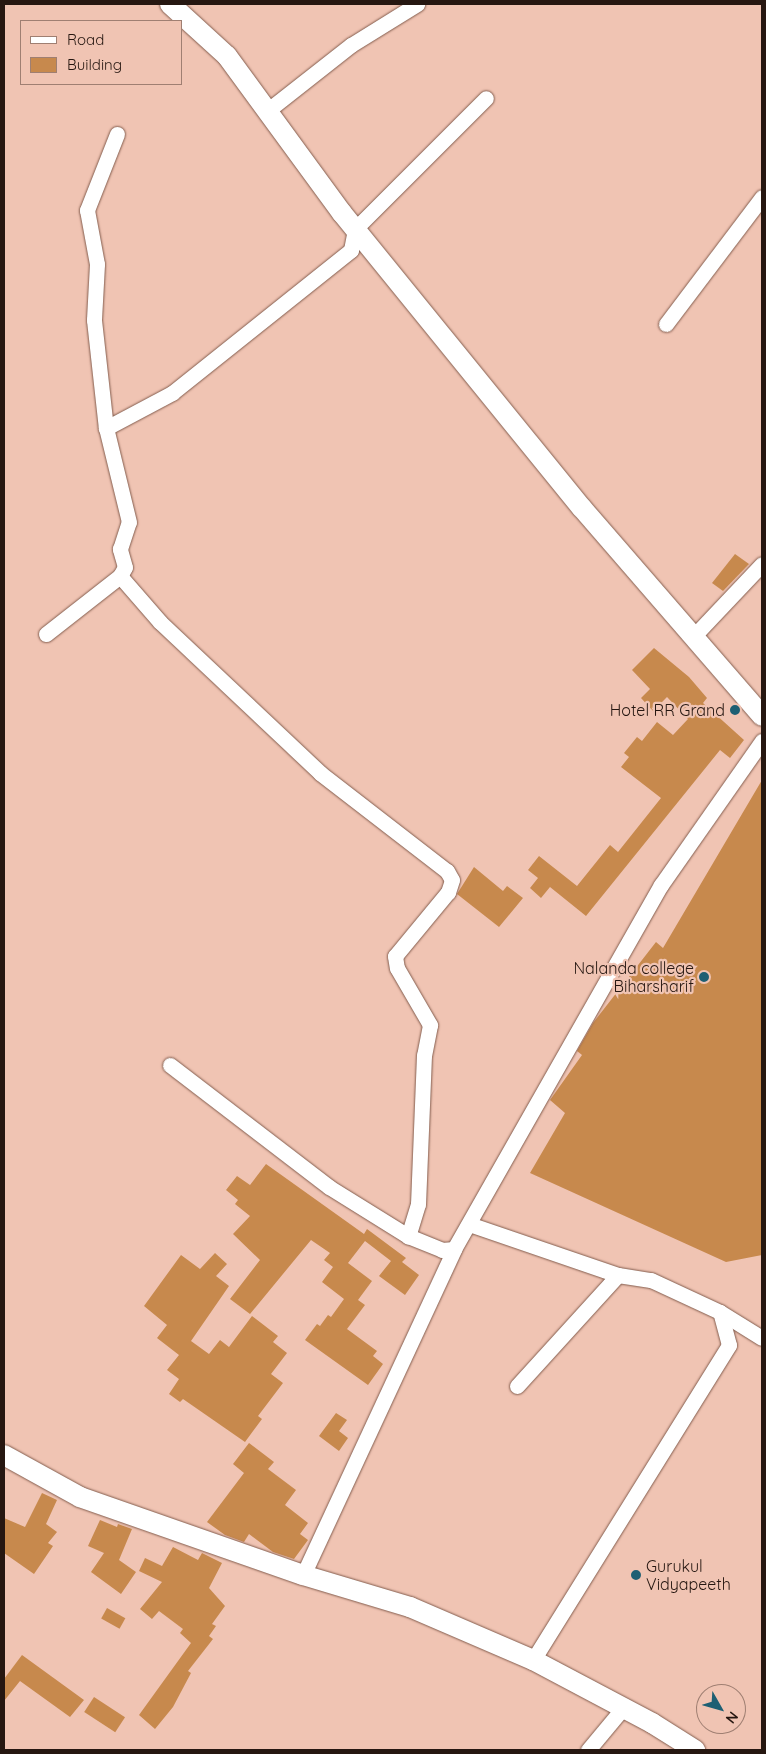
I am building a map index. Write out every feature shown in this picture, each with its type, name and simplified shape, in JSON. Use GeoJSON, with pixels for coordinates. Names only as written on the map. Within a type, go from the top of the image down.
{"type":"FeatureCollection","features":[{"type":"Feature","properties":{"kind":"main road"},"geometry":{"type":"LineString","coordinates":[[170,4],[227,56],[356,229],[582,508],[762,716]]}},
{"type":"Feature","properties":{"kind":"main road"},"geometry":{"type":"LineString","coordinates":[[4,1455],[80,1497],[303,1575],[410,1607],[533,1660],[624,1708],[695,1750]]}},
{"type":"Feature","properties":{"kind":"street"},"geometry":{"type":"LineString","coordinates":[[267,111],[351,45],[417,4]]}},
{"type":"Feature","properties":{"kind":"street"},"geometry":{"type":"LineString","coordinates":[[106,428],[172,393],[351,250],[356,229],[486,98]]}},
{"type":"Feature","properties":{"kind":"street"},"geometry":{"type":"LineString","coordinates":[[46,634],[120,576],[125,567],[120,550],[129,522],[106,428],[94,320],[97,264],[87,210],[117,134]]}},
{"type":"Feature","properties":{"kind":"street"},"geometry":{"type":"LineString","coordinates":[[666,324],[762,197]]}},
{"type":"Feature","properties":{"kind":"street"},"geometry":{"type":"LineString","coordinates":[[693,637],[762,564]]}},
{"type":"Feature","properties":{"kind":"street"},"geometry":{"type":"LineString","coordinates":[[120,576],[160,622],[320,773],[447,870],[452,880],[448,892],[395,956],[397,968],[430,1025],[424,1055],[418,1204],[408,1236]]}},
{"type":"Feature","properties":{"kind":"street"},"geometry":{"type":"LineString","coordinates":[[303,1575],[454,1249],[661,885],[762,741]]}},
{"type":"Feature","properties":{"kind":"street"},"geometry":{"type":"LineString","coordinates":[[170,1065],[329,1187],[408,1236],[442,1250],[454,1249]]}},
{"type":"Feature","properties":{"kind":"street"},"geometry":{"type":"LineString","coordinates":[[469,1224],[618,1275],[651,1280],[720,1312],[762,1338]]}},
{"type":"Feature","properties":{"kind":"street"},"geometry":{"type":"LineString","coordinates":[[518,1386],[618,1275]]}},
{"type":"Feature","properties":{"kind":"street"},"geometry":{"type":"LineString","coordinates":[[533,1660],[729,1345],[720,1312]]}},
{"type":"Feature","properties":{"kind":"street"},"geometry":{"type":"LineString","coordinates":[[588,1750],[624,1708]]}},
{"type":"Feature","properties":{"kind":"building"},"geometry":{"type":"Polygon","coordinates":[[[735,554],[749,564],[723,591],[712,583],[735,554]]]}},
{"type":"Feature","properties":{"kind":"building"},"geometry":{"type":"Polygon","coordinates":[[[654,648],[689,677],[707,698],[703,703],[744,740],[730,758],[720,750],[586,916],[550,887],[541,898],[530,888],[538,878],[528,870],[539,856],[577,886],[610,845],[618,852],[661,798],[621,767],[629,757],[624,753],[637,737],[642,741],[657,722],[673,735],[688,719],[667,697],[653,711],[641,698],[650,689],[632,670],[654,648]]]}},
{"type":"Feature","properties":{"kind":"building","name":"Nalanda college Biharsharif"},"geometry":{"type":"Polygon","coordinates":[[[762,780],[762,1255],[726,1262],[530,1173],[565,1113],[550,1100],[582,1055],[577,1051],[593,1023],[656,942],[663,948],[762,780]]]}},
{"type":"Feature","properties":{"kind":"building"},"geometry":{"type":"Polygon","coordinates":[[[474,867],[503,891],[507,886],[523,898],[499,927],[457,894],[474,867]]]}},
{"type":"Feature","properties":{"kind":"building"},"geometry":{"type":"Polygon","coordinates":[[[266,1164],[364,1234],[367,1229],[406,1258],[402,1262],[419,1275],[405,1295],[379,1276],[391,1261],[365,1241],[348,1263],[372,1281],[358,1300],[365,1305],[347,1329],[377,1351],[373,1356],[383,1364],[368,1385],[305,1340],[317,1324],[320,1326],[328,1315],[331,1317],[344,1299],[322,1282],[333,1267],[324,1260],[330,1253],[311,1240],[250,1314],[230,1299],[260,1260],[233,1234],[250,1216],[235,1204],[238,1200],[226,1190],[237,1176],[250,1185],[266,1164]]]}},
{"type":"Feature","properties":{"kind":"building"},"geometry":{"type":"Polygon","coordinates":[[[215,1253],[227,1264],[216,1276],[229,1286],[191,1341],[209,1354],[220,1340],[229,1347],[252,1316],[278,1336],[273,1342],[287,1353],[271,1374],[283,1383],[258,1416],[262,1419],[245,1442],[183,1399],[180,1402],[169,1394],[179,1379],[167,1370],[179,1355],[157,1338],[167,1325],[144,1306],[181,1255],[200,1269],[215,1253]]]}},
{"type":"Feature","properties":{"kind":"building"},"geometry":{"type":"Polygon","coordinates":[[[336,1413],[347,1420],[339,1431],[348,1438],[339,1451],[319,1436],[336,1413]]]}},
{"type":"Feature","properties":{"kind":"building"},"geometry":{"type":"Polygon","coordinates":[[[249,1443],[274,1462],[268,1469],[296,1490],[285,1505],[308,1523],[300,1534],[308,1540],[294,1559],[273,1552],[249,1534],[244,1542],[225,1535],[207,1522],[244,1473],[233,1464],[249,1443]]]}},
{"type":"Feature","properties":{"kind":"building"},"geometry":{"type":"Polygon","coordinates":[[[42,1493],[57,1500],[46,1524],[57,1532],[48,1543],[53,1546],[34,1574],[4,1553],[4,1518],[25,1527],[42,1493]]]}},
{"type":"Feature","properties":{"kind":"building"},"geometry":{"type":"Polygon","coordinates":[[[100,1520],[117,1527],[118,1524],[132,1529],[119,1560],[136,1572],[121,1594],[91,1572],[104,1553],[88,1546],[100,1520]]]}},
{"type":"Feature","properties":{"kind":"building"},"geometry":{"type":"Polygon","coordinates":[[[173,1547],[198,1560],[202,1553],[222,1563],[209,1588],[225,1606],[212,1624],[216,1626],[209,1636],[213,1639],[188,1671],[191,1673],[173,1707],[155,1729],[139,1715],[191,1643],[180,1633],[183,1629],[159,1611],[152,1619],[140,1609],[162,1582],[139,1571],[145,1558],[162,1566],[173,1547]]]}},
{"type":"Feature","properties":{"kind":"building"},"geometry":{"type":"Polygon","coordinates":[[[107,1608],[125,1618],[120,1629],[101,1618],[107,1608]]]}},
{"type":"Feature","properties":{"kind":"building"},"geometry":{"type":"Polygon","coordinates":[[[22,1655],[84,1700],[70,1717],[20,1681],[4,1701],[4,1679],[22,1655]]]}},
{"type":"Feature","properties":{"kind":"building"},"geometry":{"type":"Polygon","coordinates":[[[94,1697],[125,1717],[115,1732],[84,1712],[94,1697]]]}},
{"type":"Feature","properties":{"kind":"place","name":"Hotel RR Grand"},"geometry":{"type":"Point","coordinates":[735,710]}},
{"type":"Feature","properties":{"kind":"place","name":"Nalanda college Biharsharif"},"geometry":{"type":"Point","coordinates":[704,977]}},
{"type":"Feature","properties":{"kind":"place","name":"Gurukul Vidyapeeth"},"geometry":{"type":"Point","coordinates":[636,1575]}}]}
